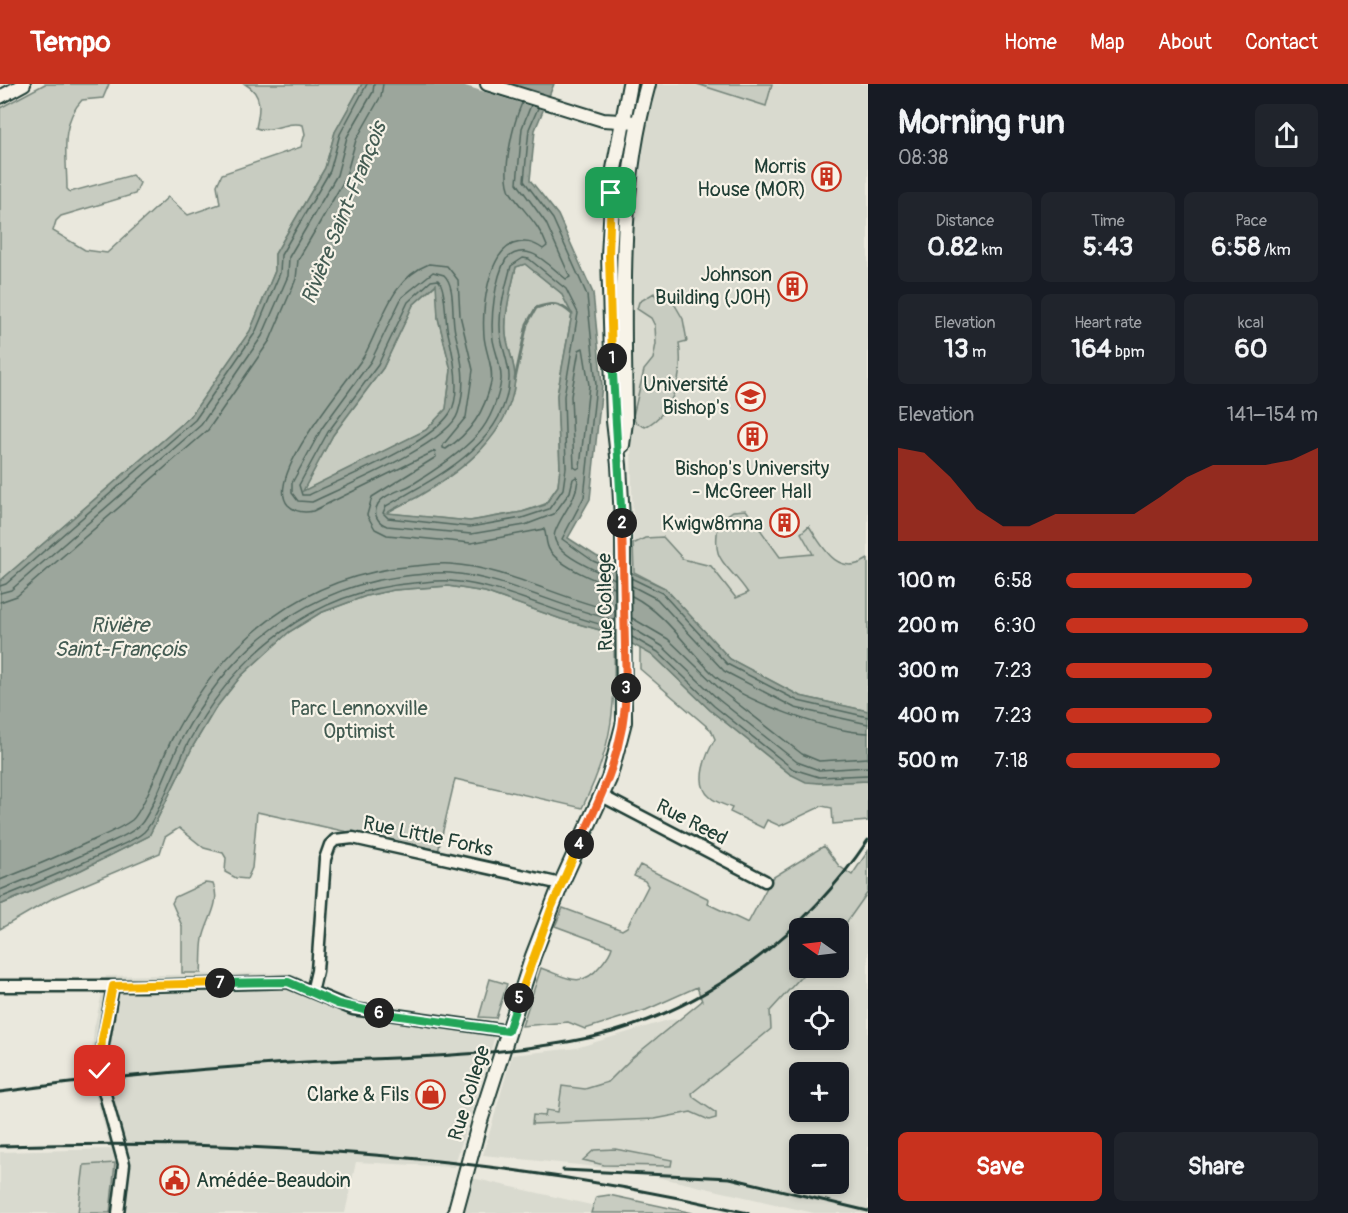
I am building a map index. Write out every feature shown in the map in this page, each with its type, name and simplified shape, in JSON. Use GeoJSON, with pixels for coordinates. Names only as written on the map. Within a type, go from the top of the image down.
{"type":"FeatureCollection","features":[{"type":"Feature","properties":{"kind":"main road","name":"Rue College"},"geometry":{"type":"LineString","coordinates":[[455,1213],[508,1031],[561,884],[602,796],[615,762],[623,729],[625,652],[623,549],[620,465],[614,421],[609,256],[611,193],[621,123],[630,84]]}},
{"type":"Feature","properties":{"kind":"main road","name":"Rue College"},"geometry":{"type":"LineString","coordinates":[[620,465],[625,422],[624,221],[638,122],[648,84]]}},
{"type":"Feature","properties":{"kind":"street"},"geometry":{"type":"LineString","coordinates":[[0,97],[24,84]]}},
{"type":"Feature","properties":{"kind":"street"},"geometry":{"type":"LineString","coordinates":[[487,84],[621,123],[638,122]]}},
{"type":"Feature","properties":{"kind":"street","name":"Rue Reed"},"geometry":{"type":"LineString","coordinates":[[602,796],[765,881]]}},
{"type":"Feature","properties":{"kind":"street","name":"Rue Little Forks"},"geometry":{"type":"LineString","coordinates":[[312,992],[317,971],[326,859],[330,845],[335,840],[353,838],[561,884]]}},
{"type":"Feature","properties":{"kind":"street"},"geometry":{"type":"LineString","coordinates":[[0,986],[113,986],[276,981],[297,984],[353,1009],[508,1031]]}},
{"type":"Feature","properties":{"kind":"street"},"geometry":{"type":"LineString","coordinates":[[113,986],[99,1062],[103,1087],[124,1164],[118,1213]]}},
{"type":"Feature","properties":{"kind":"shaded area","name":"Université Bishop's"},"geometry":{"type":"Polygon","coordinates":[[[654,84],[868,84],[868,711],[770,681],[730,659],[665,588],[634,572],[631,446],[634,365],[632,232],[642,145],[654,84]]]}},
{"type":"Feature","properties":{"kind":"shaded area"},"geometry":{"type":"Polygon","coordinates":[[[868,892],[868,1213],[814,1213],[627,1170],[483,1155],[512,1055],[576,1048],[668,1020],[770,1011],[789,990],[789,1050],[849,1050],[849,990],[789,990],[800,978],[849,978],[849,919],[868,892]]]}},
{"type":"Feature","properties":{"kind":"shaded area"},"geometry":{"type":"Polygon","coordinates":[[[290,973],[340,998],[361,1004],[499,1023],[454,1167],[356,1162],[345,1213],[0,1213],[0,1152],[111,1149],[94,1090],[91,1062],[94,1028],[106,976],[290,973]]]}},
{"type":"Feature","properties":{"kind":"shaded area"},"geometry":{"type":"Polygon","coordinates":[[[459,1175],[626,1213],[450,1213],[459,1175]]]}},
{"type":"Feature","properties":{"kind":"green space"},"geometry":{"type":"Polygon","coordinates":[[[45,84],[109,84],[103,98],[82,100],[70,120],[66,142],[67,189],[70,192],[132,175],[140,183],[135,194],[61,216],[56,221],[53,231],[85,250],[107,253],[168,197],[188,215],[220,204],[217,185],[222,174],[301,147],[305,134],[303,125],[256,128],[259,103],[255,93],[245,84],[362,84],[335,132],[325,168],[275,254],[275,271],[250,331],[190,417],[0,581],[0,108],[45,84]]]}},
{"type":"Feature","properties":{"kind":"green space"},"geometry":{"type":"Polygon","coordinates":[[[697,84],[772,84],[766,106],[697,84]]]}},
{"type":"Feature","properties":{"kind":"green space"},"geometry":{"type":"Polygon","coordinates":[[[525,264],[561,293],[572,314],[557,395],[560,468],[558,486],[545,504],[522,512],[470,521],[385,513],[428,490],[468,462],[499,426],[510,404],[515,380],[506,335],[507,309],[516,267],[525,264]]]}},
{"type":"Feature","properties":{"kind":"green space"},"geometry":{"type":"Polygon","coordinates":[[[437,284],[438,318],[451,370],[446,409],[426,430],[302,492],[333,435],[383,368],[413,305],[437,284]]]}},
{"type":"Feature","properties":{"kind":"green space"},"geometry":{"type":"Polygon","coordinates":[[[654,293],[658,300],[668,293],[683,319],[687,341],[679,343],[680,367],[670,402],[655,420],[645,427],[636,423],[633,416],[644,370],[653,359],[656,344],[655,326],[651,318],[637,309],[639,302],[654,293]]]}},
{"type":"Feature","properties":{"kind":"green space"},"geometry":{"type":"Polygon","coordinates":[[[746,510],[780,557],[813,554],[801,533],[809,526],[826,551],[840,563],[857,564],[868,559],[868,711],[800,696],[730,659],[665,588],[634,572],[633,544],[645,538],[663,537],[683,559],[711,566],[736,598],[748,593],[722,562],[717,546],[719,521],[733,511],[746,510]]]}},
{"type":"Feature","properties":{"kind":"green space","name":"Parc Lennoxville Optimist"},"geometry":{"type":"Polygon","coordinates":[[[448,586],[485,592],[561,619],[614,634],[611,723],[601,763],[582,808],[455,779],[438,852],[257,812],[252,868],[247,879],[236,878],[225,872],[226,858],[223,853],[204,848],[179,828],[165,837],[160,853],[53,898],[0,929],[0,905],[81,870],[149,836],[193,746],[215,709],[241,676],[289,632],[320,613],[366,596],[394,590],[448,586]]]}},
{"type":"Feature","properties":{"kind":"green space"},"geometry":{"type":"Polygon","coordinates":[[[640,648],[654,656],[710,710],[790,774],[819,783],[868,781],[868,821],[833,824],[832,808],[822,806],[780,826],[767,820],[763,828],[730,812],[732,808],[712,799],[702,784],[705,760],[715,739],[711,730],[640,669],[640,648]]]}},
{"type":"Feature","properties":{"kind":"green space"},"geometry":{"type":"Polygon","coordinates":[[[824,846],[839,866],[852,875],[868,851],[868,892],[849,919],[789,918],[789,978],[800,978],[770,1011],[771,1029],[692,1093],[693,1097],[716,1113],[716,1118],[709,1120],[691,1112],[655,1119],[532,1124],[533,1115],[545,1116],[546,1110],[558,1112],[562,1086],[585,1089],[608,1082],[632,1058],[702,1001],[697,987],[646,1010],[585,1029],[568,1022],[522,1026],[541,968],[566,978],[580,980],[593,973],[611,950],[612,947],[555,926],[563,908],[622,930],[627,927],[648,886],[645,881],[634,876],[640,865],[709,899],[708,904],[748,923],[772,878],[824,846]]]}},
{"type":"Feature","properties":{"kind":"green space"},"geometry":{"type":"Polygon","coordinates":[[[205,883],[213,884],[216,898],[203,939],[201,973],[182,973],[182,926],[172,903],[175,897],[205,883]]]}},
{"type":"Feature","properties":{"kind":"green space"},"geometry":{"type":"Polygon","coordinates":[[[490,979],[507,984],[496,1018],[479,1017],[490,979]]]}},
{"type":"Feature","properties":{"kind":"green space"},"geometry":{"type":"Polygon","coordinates":[[[615,1149],[672,1160],[671,1166],[604,1165],[583,1160],[594,1150],[615,1149]]]}},
{"type":"Feature","properties":{"kind":"green space"},"geometry":{"type":"Polygon","coordinates":[[[115,1163],[110,1213],[78,1213],[84,1165],[115,1163]]]}},
{"type":"Feature","properties":{"kind":"green space"},"geometry":{"type":"Polygon","coordinates":[[[609,1195],[693,1213],[591,1213],[596,1197],[609,1195]]]}},
{"type":"Feature","properties":{"kind":"water","name":"Rivière Saint-François"},"geometry":{"type":"Polygon","coordinates":[[[362,84],[554,84],[535,130],[530,180],[558,215],[593,293],[602,385],[590,499],[568,538],[596,556],[665,588],[730,659],[800,696],[868,711],[868,781],[806,782],[790,774],[710,710],[654,656],[614,634],[561,619],[485,592],[448,586],[394,590],[366,596],[320,613],[289,632],[241,676],[215,709],[193,746],[149,836],[81,870],[0,905],[0,581],[190,417],[250,331],[275,271],[275,254],[325,168],[335,132],[362,84]],[[525,264],[516,267],[507,309],[506,335],[515,380],[504,418],[482,449],[452,475],[387,513],[470,521],[522,512],[545,505],[558,486],[560,468],[557,395],[572,314],[561,293],[525,264]],[[436,284],[413,305],[383,368],[333,435],[303,491],[426,430],[446,409],[451,370],[438,318],[436,284]]]}},
{"type":"Feature","properties":{"kind":"pier"},"geometry":{"type":"Polygon","coordinates":[[[459,84],[511,84],[552,97],[546,111],[459,84]]]}},
{"type":"Feature","properties":{"kind":"waterway"},"geometry":{"type":"LineString","coordinates":[[515,379],[527,324],[536,308],[556,305],[572,314]]}},
{"type":"Feature","properties":{"kind":"railway"},"geometry":{"type":"LineString","coordinates":[[0,1092],[230,1067],[522,1049],[593,1037],[635,1025],[713,988],[749,964],[783,937],[814,907],[843,874],[868,840]]}},
{"type":"Feature","properties":{"kind":"railway"},"geometry":{"type":"LineString","coordinates":[[0,1146],[188,1145],[376,1155],[563,1177],[656,1193],[748,1213]]}},
{"type":"Feature","properties":{"kind":"railway"},"geometry":{"type":"LineString","coordinates":[[563,1170],[730,1178],[868,1211]]}},
{"type":"Feature","properties":{"kind":"place","name":"Morris House (MOR)"},"geometry":{"type":"Point","coordinates":[827,177]}},
{"type":"Feature","properties":{"kind":"place","name":"Johnson Building (JOH)"},"geometry":{"type":"Point","coordinates":[793,286]}},
{"type":"Feature","properties":{"kind":"place","name":"Université Bishop's"},"geometry":{"type":"Point","coordinates":[750,396]}},
{"type":"Feature","properties":{"kind":"place","name":"Bishop's University - McGreer Hall"},"geometry":{"type":"Point","coordinates":[752,437]}},
{"type":"Feature","properties":{"kind":"place","name":"Kwigw8mna"},"geometry":{"type":"Point","coordinates":[784,523]}},
{"type":"Feature","properties":{"kind":"place","name":"Clarke & Fils"},"geometry":{"type":"Point","coordinates":[430,1094]}},
{"type":"Feature","properties":{"kind":"place","name":"Amédée-Beaudoin"},"geometry":{"type":"Point","coordinates":[175,1180]}},
{"type":"Feature","properties":{"kind":"route"},"geometry":{"type":"LineString","coordinates":[[100,1071],[100,1052],[113,986],[288,982],[353,1009],[508,1031],[533,956],[561,884],[609,779],[620,748],[624,722],[626,689],[623,537],[620,465],[614,421],[609,287],[611,193]]}}]}
